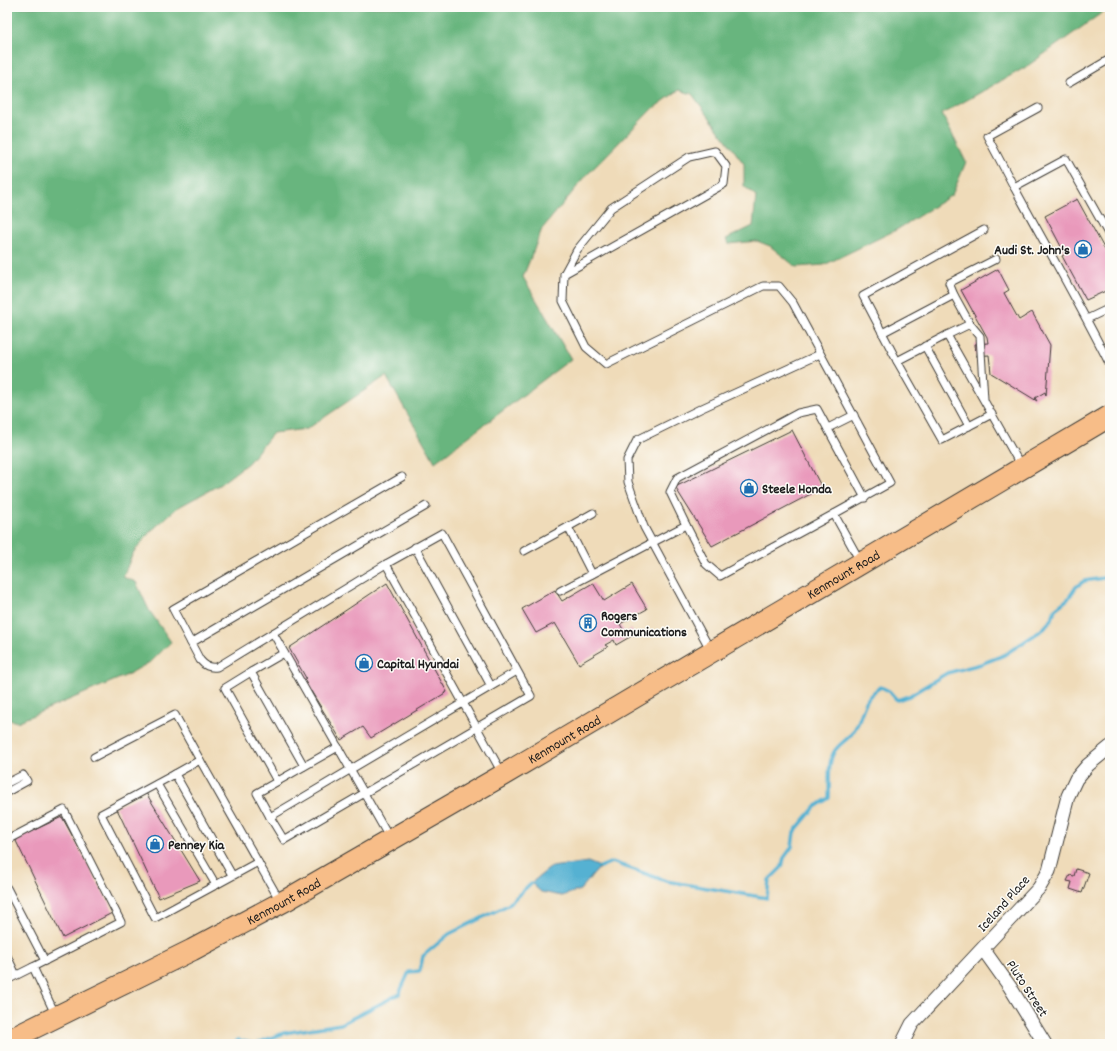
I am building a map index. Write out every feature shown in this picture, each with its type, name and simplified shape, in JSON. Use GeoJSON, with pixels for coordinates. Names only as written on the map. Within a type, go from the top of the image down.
{"type":"FeatureCollection","features":[{"type":"Feature","properties":{"kind":"main road","name":"Kenmount Road"},"geometry":{"type":"LineString","coordinates":[[7,1041],[57,1018],[281,903],[503,775],[1110,416]]}},
{"type":"Feature","properties":{"kind":"street","name":"Iceland Place"},"geometry":{"type":"LineString","coordinates":[[902,1044],[912,1024],[1034,894],[1045,880],[1049,871],[1068,796],[1076,779],[1088,764],[1110,747]]}},
{"type":"Feature","properties":{"kind":"street","name":"Pluto Street"},"geometry":{"type":"LineString","coordinates":[[983,949],[1010,987],[1045,1044]]}},
{"type":"Feature","properties":{"kind":"lane"},"geometry":{"type":"LineString","coordinates":[[1069,83],[1110,59]]}},
{"type":"Feature","properties":{"kind":"lane"},"geometry":{"type":"LineString","coordinates":[[1038,108],[987,136],[1063,280],[1087,319],[1110,365]]}},
{"type":"Feature","properties":{"kind":"lane"},"geometry":{"type":"LineString","coordinates":[[564,274],[724,184],[726,166],[715,151],[689,157],[639,188],[611,208],[577,250],[564,274],[563,300],[586,347],[606,364],[763,286],[779,286],[793,303],[890,482],[865,498],[720,576],[706,564],[670,492],[677,478],[798,413],[817,409],[865,498]]}},
{"type":"Feature","properties":{"kind":"lane"},"geometry":{"type":"LineString","coordinates":[[1014,187],[1066,159],[1110,237]]}},
{"type":"Feature","properties":{"kind":"lane"},"geometry":{"type":"LineString","coordinates":[[984,230],[863,296],[896,361],[942,440],[992,414]]}},
{"type":"Feature","properties":{"kind":"lane"},"geometry":{"type":"LineString","coordinates":[[984,401],[980,336],[970,324],[949,283],[996,258]]}},
{"type":"Feature","properties":{"kind":"lane"},"geometry":{"type":"LineString","coordinates":[[882,333],[954,295]]}},
{"type":"Feature","properties":{"kind":"lane"},"geometry":{"type":"LineString","coordinates":[[1087,319],[1110,308]]}},
{"type":"Feature","properties":{"kind":"lane"},"geometry":{"type":"LineString","coordinates":[[896,361],[970,324]]}},
{"type":"Feature","properties":{"kind":"lane"},"geometry":{"type":"LineString","coordinates":[[947,335],[1022,468]]}},
{"type":"Feature","properties":{"kind":"lane"},"geometry":{"type":"LineString","coordinates":[[925,346],[969,426]]}},
{"type":"Feature","properties":{"kind":"lane"},"geometry":{"type":"LineString","coordinates":[[712,652],[644,527],[628,482],[627,460],[636,440],[820,354]]}},
{"type":"Feature","properties":{"kind":"lane"},"geometry":{"type":"LineString","coordinates":[[828,428],[854,415]]}},
{"type":"Feature","properties":{"kind":"lane"},"geometry":{"type":"LineString","coordinates":[[338,747],[257,793],[284,840],[531,696],[442,533],[386,564],[217,666],[210,668],[203,664],[200,660],[173,609],[402,477]]}},
{"type":"Feature","properties":{"kind":"lane"},"geometry":{"type":"LineString","coordinates":[[191,643],[426,506]]}},
{"type":"Feature","properties":{"kind":"lane"},"geometry":{"type":"LineString","coordinates":[[524,551],[593,513]]}},
{"type":"Feature","properties":{"kind":"lane"},"geometry":{"type":"LineString","coordinates":[[834,514],[861,563]]}},
{"type":"Feature","properties":{"kind":"lane"},"geometry":{"type":"LineString","coordinates":[[560,591],[686,525]]}},
{"type":"Feature","properties":{"kind":"lane"},"geometry":{"type":"LineString","coordinates":[[568,526],[592,574]]}},
{"type":"Feature","properties":{"kind":"lane"},"geometry":{"type":"LineString","coordinates":[[415,547],[491,686]]}},
{"type":"Feature","properties":{"kind":"lane"},"geometry":{"type":"LineString","coordinates":[[386,564],[503,775]]}},
{"type":"Feature","properties":{"kind":"lane"},"geometry":{"type":"LineString","coordinates":[[273,633],[391,840]]}},
{"type":"Feature","properties":{"kind":"lane"},"geometry":{"type":"LineString","coordinates":[[277,781],[225,688],[284,653]]}},
{"type":"Feature","properties":{"kind":"lane"},"geometry":{"type":"LineString","coordinates":[[270,817],[462,702],[517,671]]}},
{"type":"Feature","properties":{"kind":"lane"},"geometry":{"type":"LineString","coordinates":[[251,672],[304,766]]}},
{"type":"Feature","properties":{"kind":"lane"},"geometry":{"type":"LineString","coordinates":[[94,757],[175,716],[281,903]]}},
{"type":"Feature","properties":{"kind":"lane"},"geometry":{"type":"LineString","coordinates":[[200,760],[101,814],[155,918],[258,862]]}},
{"type":"Feature","properties":{"kind":"lane"},"geometry":{"type":"LineString","coordinates":[[175,774],[232,875]]}},
{"type":"Feature","properties":{"kind":"lane"},"geometry":{"type":"LineString","coordinates":[[7,783],[23,775],[27,781],[7,792]]}},
{"type":"Feature","properties":{"kind":"lane"},"geometry":{"type":"LineString","coordinates":[[157,784],[216,885]]}},
{"type":"Feature","properties":{"kind":"lane"},"geometry":{"type":"LineString","coordinates":[[7,840],[64,810],[121,922],[7,980]]}},
{"type":"Feature","properties":{"kind":"lane"},"geometry":{"type":"LineString","coordinates":[[7,888],[45,961]]}},
{"type":"Feature","properties":{"kind":"lane"},"geometry":{"type":"LineString","coordinates":[[7,956],[16,975]]}},
{"type":"Feature","properties":{"kind":"lane"},"geometry":{"type":"LineString","coordinates":[[33,968],[57,1018]]}},
{"type":"Feature","properties":{"kind":"green space"},"geometry":{"type":"Polygon","coordinates":[[[7,7],[1110,7],[1026,67],[942,114],[966,162],[952,195],[898,229],[824,265],[796,267],[770,246],[757,241],[728,244],[726,239],[753,226],[756,196],[744,186],[744,164],[692,94],[679,90],[651,110],[586,176],[542,229],[523,277],[571,359],[435,462],[386,376],[307,429],[273,433],[248,463],[219,485],[177,508],[150,532],[133,553],[123,577],[136,582],[149,610],[171,642],[152,661],[125,676],[17,722],[7,719],[7,7]]]}},
{"type":"Feature","properties":{"kind":"water"},"geometry":{"type":"Polygon","coordinates":[[[588,862],[600,867],[580,890],[562,896],[541,892],[531,883],[551,867],[588,862]]]}},
{"type":"Feature","properties":{"kind":"building","name":"Audi St. John's"},"geometry":{"type":"Polygon","coordinates":[[[1077,199],[1105,250],[1109,248],[1110,250],[1110,289],[1086,300],[1062,256],[1065,254],[1045,216],[1077,199]]]}},
{"type":"Feature","properties":{"kind":"building"},"geometry":{"type":"Polygon","coordinates":[[[998,269],[1009,290],[1004,293],[1019,320],[1032,312],[1050,345],[1046,396],[1045,392],[1035,398],[1037,401],[991,373],[989,355],[976,356],[975,344],[988,343],[987,337],[961,290],[998,269]]]}},
{"type":"Feature","properties":{"kind":"building","name":"Steele Honda"},"geometry":{"type":"Polygon","coordinates":[[[792,430],[822,488],[712,546],[675,487],[792,430]]]}},
{"type":"Feature","properties":{"kind":"building","name":"Capital Hyundai"},"geometry":{"type":"Polygon","coordinates":[[[387,583],[447,692],[371,738],[363,727],[341,740],[311,691],[307,693],[302,681],[306,678],[289,648],[387,583]]]}},
{"type":"Feature","properties":{"kind":"building","name":"Rogers Communications"},"geometry":{"type":"Polygon","coordinates":[[[593,583],[604,601],[632,584],[647,609],[620,624],[625,633],[631,629],[635,634],[616,645],[614,640],[605,645],[608,647],[579,664],[555,623],[536,633],[522,609],[555,590],[562,601],[593,583]]]}},
{"type":"Feature","properties":{"kind":"building","name":"Penney Kia"},"geometry":{"type":"Polygon","coordinates":[[[146,793],[200,881],[159,898],[116,807],[146,793]]]}},
{"type":"Feature","properties":{"kind":"building"},"geometry":{"type":"Polygon","coordinates":[[[62,817],[114,912],[63,938],[15,839],[62,817]]]}},
{"type":"Feature","properties":{"kind":"building"},"geometry":{"type":"Polygon","coordinates":[[[1076,869],[1089,873],[1082,893],[1070,889],[1072,882],[1067,881],[1070,875],[1074,876],[1076,869]]]}},
{"type":"Feature","properties":{"kind":"waterway"},"geometry":{"type":"LineString","coordinates":[[600,867],[612,862],[666,881],[767,898],[769,880],[782,867],[784,858],[792,847],[794,832],[815,807],[829,798],[830,762],[832,757],[840,744],[853,732],[866,702],[874,692],[881,687],[889,691],[897,700],[909,696],[947,673],[981,664],[1004,655],[1042,630],[1052,619],[1055,609],[1068,599],[1076,587],[1084,581],[1110,577]]}},
{"type":"Feature","properties":{"kind":"waterway"},"geometry":{"type":"LineString","coordinates":[[234,1044],[238,1040],[255,1044],[284,1033],[341,1024],[399,994],[409,972],[420,971],[423,956],[449,934],[508,905],[531,883]]}},
{"type":"Feature","properties":{"kind":"place","name":"Audi St. John's"},"geometry":{"type":"Point","coordinates":[1083,249]}},
{"type":"Feature","properties":{"kind":"place","name":"Steele Honda"},"geometry":{"type":"Point","coordinates":[749,488]}},
{"type":"Feature","properties":{"kind":"place","name":"Rogers Communications"},"geometry":{"type":"Point","coordinates":[588,623]}},
{"type":"Feature","properties":{"kind":"place","name":"Capital Hyundai"},"geometry":{"type":"Point","coordinates":[364,663]}},
{"type":"Feature","properties":{"kind":"place","name":"Penney Kia"},"geometry":{"type":"Point","coordinates":[155,844]}}]}
